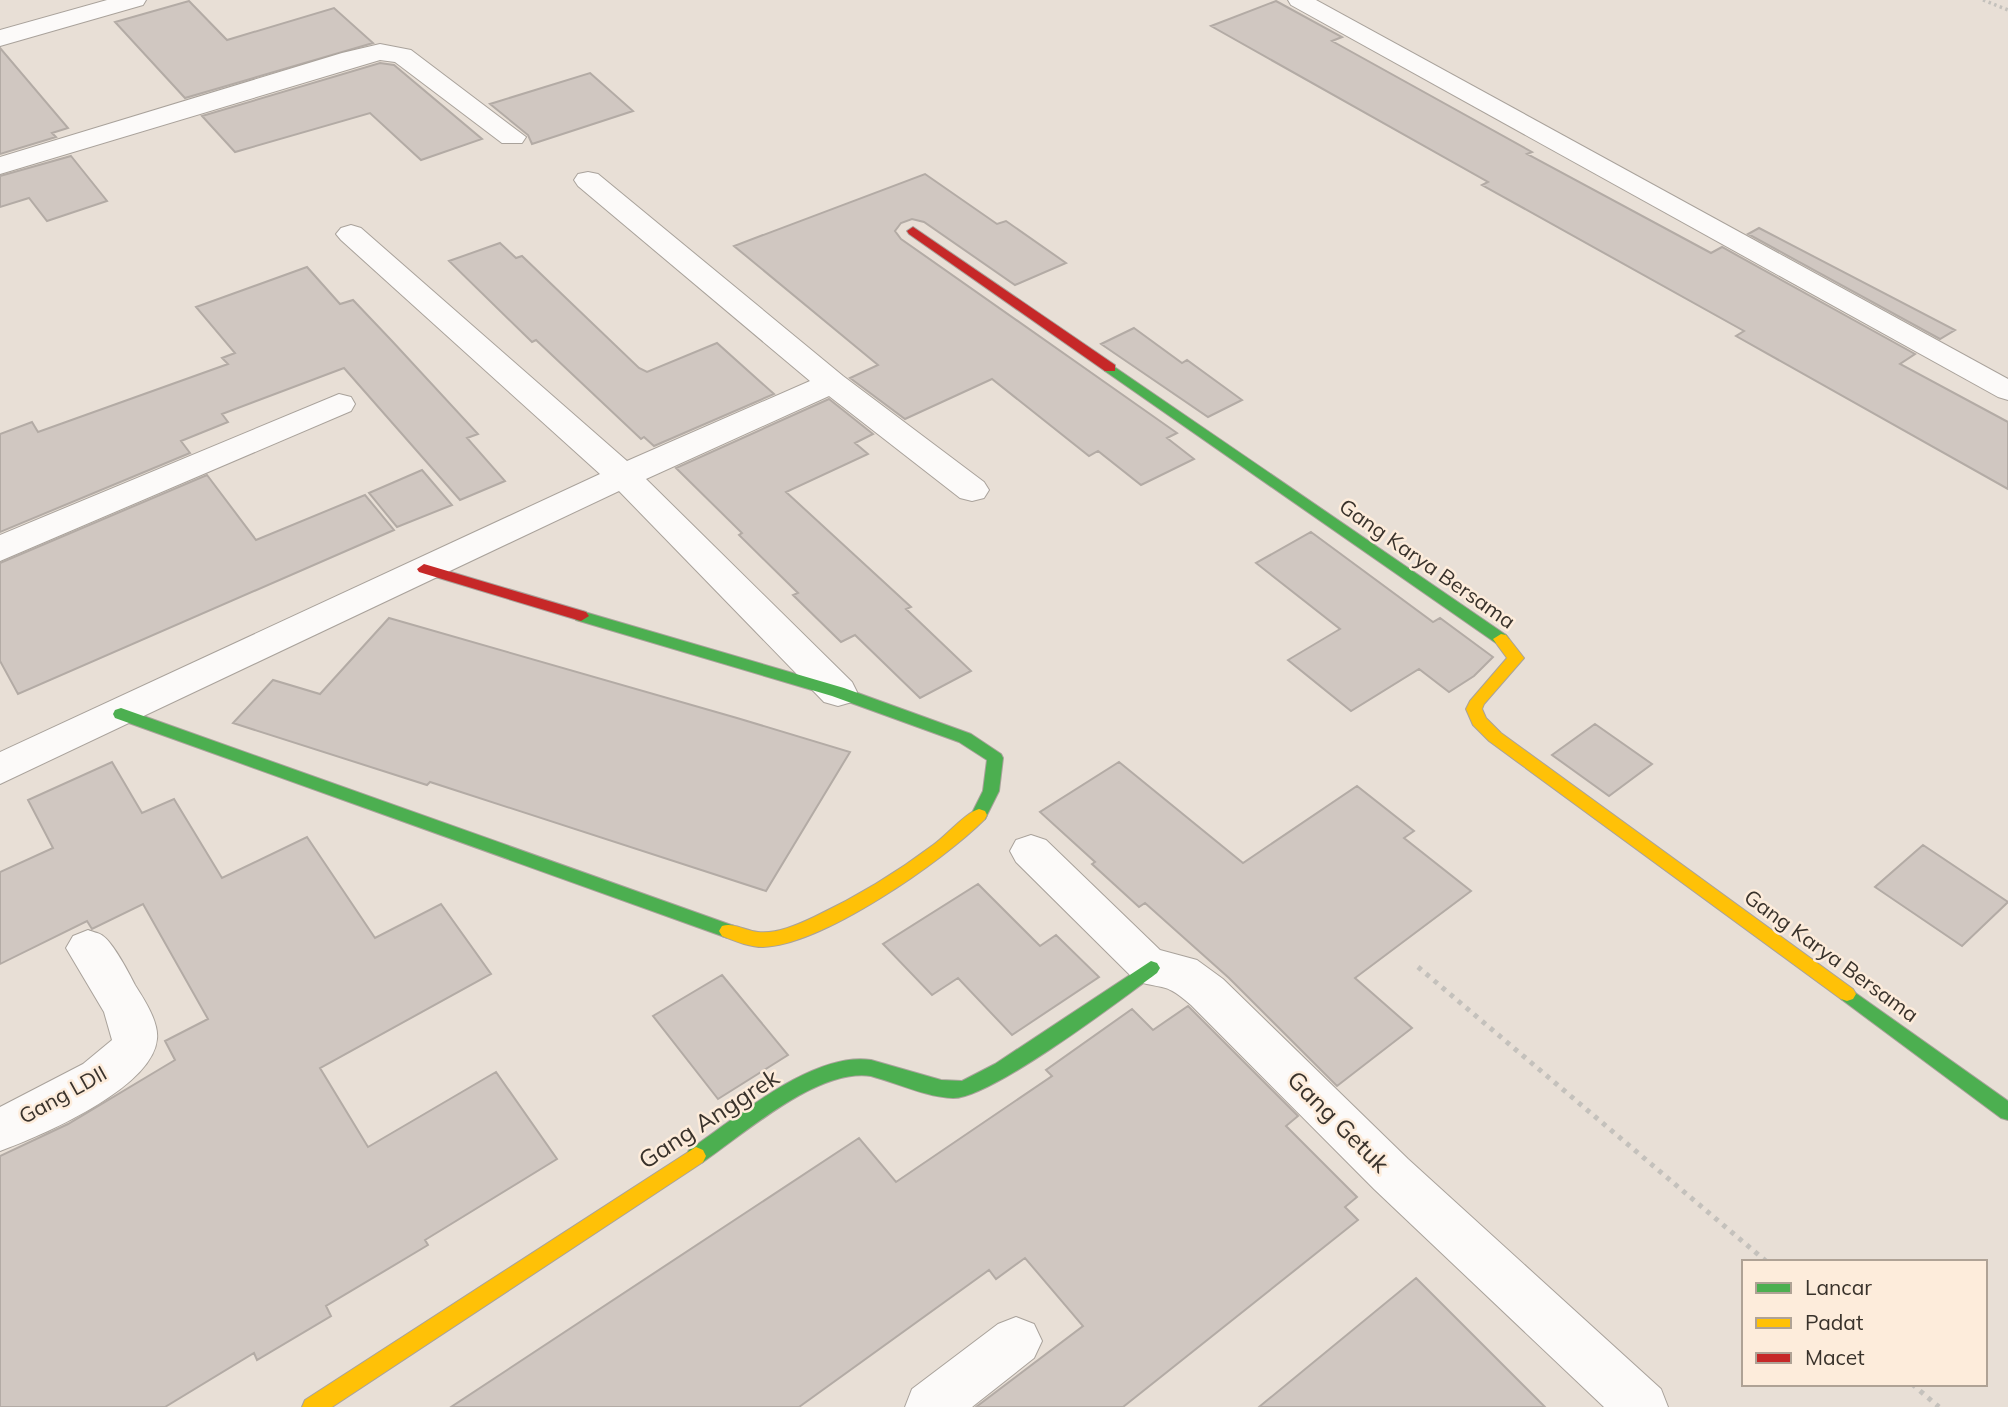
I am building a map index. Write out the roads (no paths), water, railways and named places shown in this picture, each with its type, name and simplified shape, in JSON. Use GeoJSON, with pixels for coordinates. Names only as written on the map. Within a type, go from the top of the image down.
{"type":"FeatureCollection","features":[{"type":"Feature","properties":{"kind":"street"},"geometry":{"type":"LineString","coordinates":[[0,38],[134,0]]}},
{"type":"Feature","properties":{"kind":"street"},"geometry":{"type":"LineString","coordinates":[[0,166],[351,58],[391,51],[411,60],[512,138]]}},
{"type":"Feature","properties":{"kind":"street"},"geometry":{"type":"LineString","coordinates":[[589,180],[832,383],[972,490]]}},
{"type":"Feature","properties":{"kind":"street","name":"Gang Karya Bersama"},"geometry":{"type":"LineString","coordinates":[[913,231],[1504,642],[1516,658],[1474,709],[1479,721],[1495,737],[2008,1112]]}},
{"type":"Feature","properties":{"kind":"street"},"geometry":{"type":"LineString","coordinates":[[351,234],[623,476],[838,692]]}},
{"type":"Feature","properties":{"kind":"street"},"geometry":{"type":"LineString","coordinates":[[0,769],[623,476],[832,383]]}},
{"type":"Feature","properties":{"kind":"street"},"geometry":{"type":"LineString","coordinates":[[0,549],[339,404]]}},
{"type":"Feature","properties":{"kind":"street"},"geometry":{"type":"LineString","coordinates":[[121,714],[752,940],[773,939],[841,911],[937,852],[964,832],[983,811],[995,779],[996,758],[979,745],[838,692],[424,569]]}},
{"type":"Feature","properties":{"kind":"street"},"geometry":{"type":"LineString","coordinates":[[1031,851],[1151,968]]}},
{"type":"Feature","properties":{"kind":"street","name":"Gang LDII"},"geometry":{"type":"LineString","coordinates":[[0,1130],[99,1078],[127,1058],[135,1041],[129,1017],[89,948]]}},
{"type":"Feature","properties":{"kind":"street","name":"Gang Getuk"},"geometry":{"type":"LineString","coordinates":[[1151,968],[1168,966],[1185,974],[1207,992],[1391,1174],[1642,1407]]}},
{"type":"Feature","properties":{"kind":"street","name":"Gang Anggrek"},"geometry":{"type":"LineString","coordinates":[[313,1407],[811,1080],[856,1066],[894,1072],[946,1090],[961,1090],[987,1078],[1055,1035],[1151,968]]}},
{"type":"Feature","properties":{"kind":"street"},"geometry":{"type":"LineString","coordinates":[[931,1407],[1016,1341]]}},
{"type":"Feature","properties":{"kind":"lane"},"geometry":{"type":"LineString","coordinates":[[1299,0],[2008,391]]}}]}
